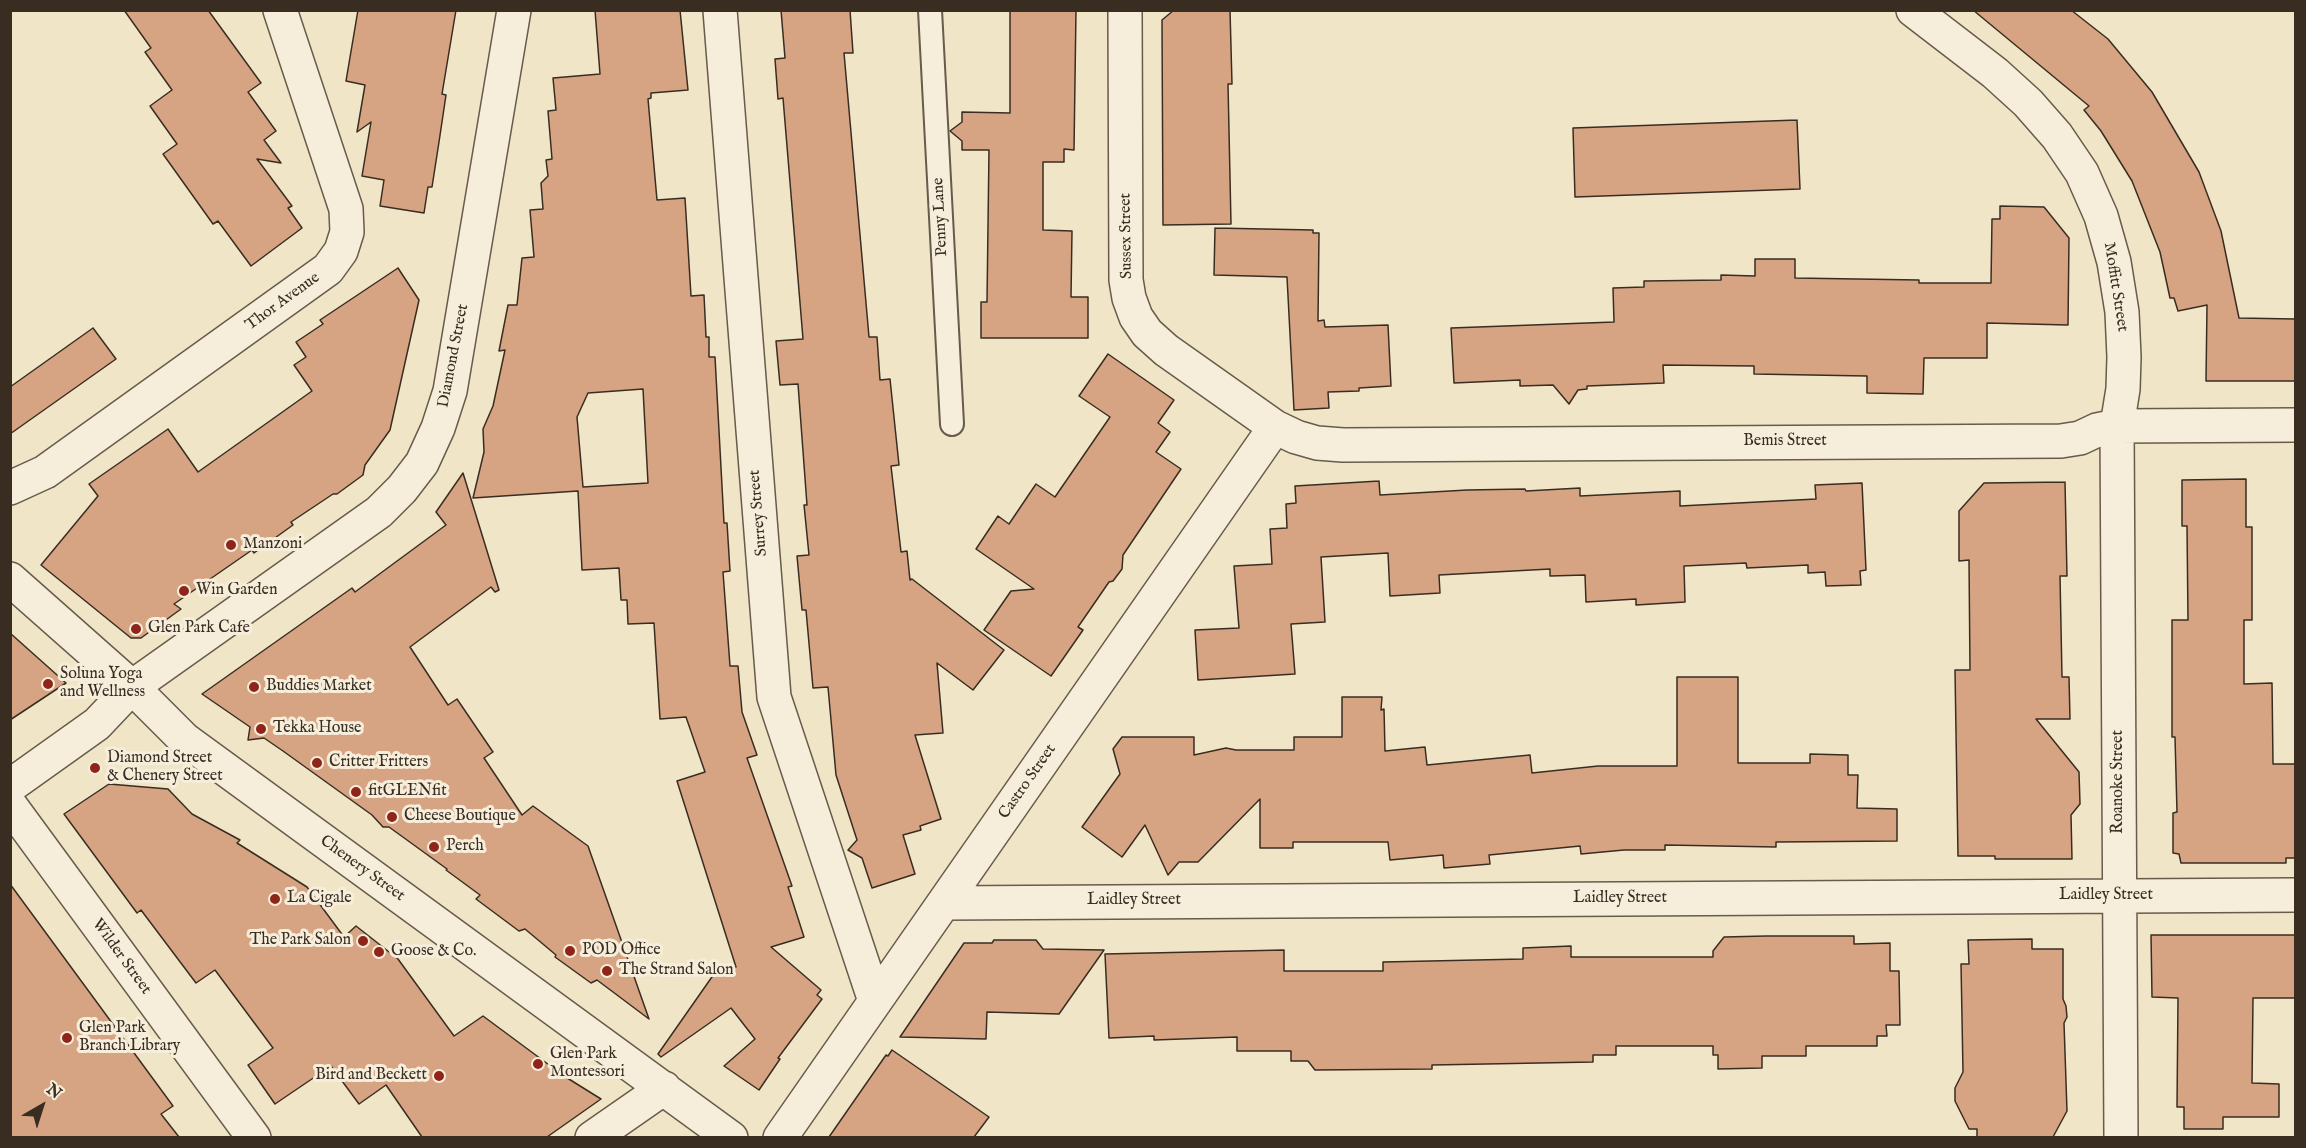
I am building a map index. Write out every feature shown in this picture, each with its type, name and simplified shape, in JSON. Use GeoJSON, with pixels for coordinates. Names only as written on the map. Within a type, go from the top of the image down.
{"type":"FeatureCollection","features":[{"type":"Feature","properties":{"kind":"street","name":"Thor Avenue"},"geometry":{"type":"LineString","coordinates":[[10,488],[45,472],[328,269],[341,251],[347,232],[346,209],[280,10]]}},
{"type":"Feature","properties":{"kind":"street","name":"Diamond Street"},"geometry":{"type":"LineString","coordinates":[[10,786],[97,724],[132,687],[379,512],[402,489],[422,463],[438,428],[450,391],[514,10]]}},
{"type":"Feature","properties":{"kind":"street","name":"Surrey Street"},"geometry":{"type":"LineString","coordinates":[[720,10],[774,697],[875,1001]]}},
{"type":"Feature","properties":{"kind":"street","name":"Sussex Street"},"geometry":{"type":"LineString","coordinates":[[1125,10],[1126,268],[1129,298],[1136,317],[1147,333],[1166,350],[1275,427]]}},
{"type":"Feature","properties":{"kind":"street","name":"Moffitt Street"},"geometry":{"type":"LineString","coordinates":[[1913,10],[1995,73],[2028,103],[2057,136],[2082,173],[2101,216],[2114,262],[2122,312],[2123,389],[2117,426]]}},
{"type":"Feature","properties":{"kind":"street","name":"Bemis Street"},"geometry":{"type":"LineString","coordinates":[[1275,427],[1296,437],[1317,443],[1355,445],[2061,441],[2080,438],[2097,430],[2117,426],[2295,425]]}},
{"type":"Feature","properties":{"kind":"street","name":"Roanoke Street"},"geometry":{"type":"LineString","coordinates":[[2117,426],[2121,1137]]}},
{"type":"Feature","properties":{"kind":"street","name":"Castro Street"},"geometry":{"type":"LineString","coordinates":[[780,1137],[1275,427]]}},
{"type":"Feature","properties":{"kind":"street","name":"Chenery Street"},"geometry":{"type":"LineString","coordinates":[[10,579],[132,687],[184,739],[731,1137]]}},
{"type":"Feature","properties":{"kind":"street","name":"Wilder Street"},"geometry":{"type":"LineString","coordinates":[[10,805],[254,1137]]}},
{"type":"Feature","properties":{"kind":"street","name":"Laidley Street"},"geometry":{"type":"LineString","coordinates":[[944,903],[2295,895]]}},
{"type":"Feature","properties":{"kind":"street"},"geometry":{"type":"LineString","coordinates":[[592,1137],[664,1088]]}},
{"type":"Feature","properties":{"kind":"lane","name":"Penny Lane"},"geometry":{"type":"LineString","coordinates":[[930,10],[952,424]]}},
{"type":"Feature","properties":{"kind":"building"},"geometry":{"type":"Polygon","coordinates":[[[124,10],[208,10],[261,83],[248,92],[276,131],[264,140],[281,163],[257,159],[292,206],[288,208],[302,228],[251,266],[218,221],[213,224],[163,154],[177,144],[150,106],[172,90],[145,52],[151,48],[124,10]]]}},
{"type":"Feature","properties":{"kind":"building"},"geometry":{"type":"Polygon","coordinates":[[[358,10],[456,10],[442,94],[446,95],[432,187],[428,187],[424,213],[380,206],[384,180],[362,176],[371,122],[357,132],[365,85],[346,81],[358,10]]]}},
{"type":"Feature","properties":{"kind":"building"},"geometry":{"type":"Polygon","coordinates":[[[595,10],[680,10],[688,90],[651,93],[651,98],[648,99],[657,200],[685,198],[691,296],[704,295],[709,357],[715,357],[724,523],[727,523],[730,571],[723,572],[730,666],[738,666],[742,712],[757,755],[747,758],[792,886],[788,887],[804,937],[771,947],[821,990],[817,995],[822,999],[778,1058],[780,1059],[759,1090],[724,1066],[755,1039],[731,1008],[661,1057],[658,1054],[714,974],[736,967],[677,781],[705,772],[686,717],[660,719],[654,623],[628,624],[627,600],[621,600],[619,568],[582,570],[578,491],[473,498],[484,452],[483,429],[493,406],[505,350],[499,351],[508,305],[517,305],[522,258],[534,257],[530,210],[543,209],[541,183],[548,176],[546,160],[552,159],[548,111],[556,110],[553,78],[600,74],[595,10]],[[643,389],[588,393],[577,417],[583,487],[648,483],[643,389]]]}},
{"type":"Feature","properties":{"kind":"building"},"geometry":{"type":"Polygon","coordinates":[[[781,10],[850,10],[853,53],[844,53],[869,337],[877,337],[880,380],[890,379],[899,465],[891,466],[901,552],[907,551],[910,580],[912,579],[1004,650],[973,690],[937,663],[943,733],[915,735],[941,819],[920,826],[921,830],[903,835],[915,874],[872,888],[862,858],[848,850],[857,840],[836,775],[828,687],[813,688],[806,610],[802,610],[797,556],[809,555],[798,384],[780,385],[776,341],[803,339],[783,98],[778,99],[775,59],[785,58],[781,10]]]}},
{"type":"Feature","properties":{"kind":"building"},"geometry":{"type":"Polygon","coordinates":[[[1010,10],[1076,10],[1074,150],[1064,149],[1064,162],[1043,162],[1043,230],[1072,231],[1071,297],[1088,297],[1088,338],[981,338],[981,302],[987,302],[989,150],[962,150],[962,141],[950,131],[962,122],[962,112],[1010,113],[1010,10]]]}},
{"type":"Feature","properties":{"kind":"building"},"geometry":{"type":"Polygon","coordinates":[[[1174,10],[1230,10],[1232,84],[1228,84],[1231,224],[1163,225],[1162,20],[1174,10]]]}},
{"type":"Feature","properties":{"kind":"building"},"geometry":{"type":"Polygon","coordinates":[[[1973,10],[2071,10],[2108,39],[2152,92],[2199,172],[2221,231],[2239,318],[2295,319],[2295,381],[2206,381],[2207,305],[2178,311],[2174,298],[2170,298],[2160,252],[2132,181],[2101,131],[2084,110],[2089,106],[1973,10]]]}},
{"type":"Feature","properties":{"kind":"building"},"geometry":{"type":"Polygon","coordinates":[[[1797,120],[1800,189],[1575,197],[1573,128],[1797,120]]]}},
{"type":"Feature","properties":{"kind":"building"},"geometry":{"type":"Polygon","coordinates":[[[2000,206],[2044,207],[2069,238],[2068,325],[1987,323],[1987,358],[1924,358],[1923,394],[1867,393],[1867,376],[1754,374],[1754,366],[1663,365],[1664,383],[1587,386],[1587,389],[1578,390],[1569,404],[1553,385],[1520,386],[1520,380],[1454,383],[1451,328],[1614,322],[1613,288],[1644,287],[1644,281],[1721,280],[1721,275],[1755,276],[1755,259],[1795,259],[1795,278],[1919,280],[1919,283],[1991,283],[1992,219],[2000,219],[2000,206]]]}},
{"type":"Feature","properties":{"kind":"building"},"geometry":{"type":"Polygon","coordinates":[[[1215,228],[1313,230],[1313,233],[1319,233],[1318,321],[1324,320],[1325,327],[1388,325],[1391,386],[1359,388],[1359,391],[1328,392],[1329,408],[1294,410],[1287,277],[1214,275],[1215,228]]]}},
{"type":"Feature","properties":{"kind":"building"},"geometry":{"type":"Polygon","coordinates":[[[398,268],[419,300],[390,430],[365,465],[363,475],[291,522],[293,525],[254,553],[252,550],[174,604],[181,609],[141,638],[131,638],[41,565],[98,496],[89,484],[168,429],[198,472],[312,391],[294,365],[306,357],[296,342],[323,324],[320,320],[398,268]]]}},
{"type":"Feature","properties":{"kind":"building"},"geometry":{"type":"Polygon","coordinates":[[[93,328],[116,359],[10,434],[10,387],[93,328]]]}},
{"type":"Feature","properties":{"kind":"building"},"geometry":{"type":"Polygon","coordinates":[[[1108,354],[1174,400],[1158,423],[1170,432],[1156,452],[1181,469],[1123,555],[1122,569],[1113,581],[1109,582],[1078,627],[1083,630],[1051,676],[984,630],[1011,591],[1034,589],[976,549],[998,516],[1009,524],[1036,484],[1055,497],[1110,417],[1079,396],[1108,354]]]}},
{"type":"Feature","properties":{"kind":"building"},"geometry":{"type":"Polygon","coordinates":[[[463,473],[499,590],[495,592],[491,587],[410,647],[448,705],[457,699],[493,752],[484,758],[522,815],[533,806],[588,846],[649,1019],[597,980],[591,983],[555,957],[556,955],[525,929],[519,931],[476,899],[480,895],[447,869],[389,827],[383,827],[372,815],[283,751],[264,738],[248,740],[250,727],[202,694],[352,588],[355,592],[446,525],[436,512],[463,473]]]}},
{"type":"Feature","properties":{"kind":"building"},"geometry":{"type":"Polygon","coordinates":[[[2246,479],[2246,527],[2252,527],[2252,620],[2244,620],[2244,684],[2272,683],[2273,764],[2295,764],[2295,858],[2286,858],[2286,863],[2181,863],[2179,854],[2173,853],[2173,813],[2177,812],[2175,737],[2172,737],[2172,620],[2188,620],[2187,526],[2182,526],[2182,480],[2246,479]]]}},
{"type":"Feature","properties":{"kind":"building"},"geometry":{"type":"Polygon","coordinates":[[[1379,481],[1380,495],[1467,490],[1525,489],[1526,491],[1580,488],[1580,496],[1680,491],[1680,506],[1816,499],[1815,485],[1862,483],[1866,570],[1860,571],[1861,585],[1826,586],[1825,572],[1808,573],[1808,565],[1747,568],[1746,563],[1684,566],[1685,602],[1636,605],[1636,599],[1586,602],[1585,575],[1550,576],[1550,569],[1439,575],[1440,593],[1390,596],[1388,553],[1321,557],[1325,622],[1291,624],[1295,674],[1198,680],[1195,630],[1239,628],[1234,566],[1272,564],[1270,529],[1287,528],[1286,504],[1296,503],[1295,486],[1379,481]]]}},
{"type":"Feature","properties":{"kind":"building"},"geometry":{"type":"Polygon","coordinates":[[[2065,482],[2067,576],[2060,576],[2062,677],[2069,677],[2070,719],[2036,719],[2079,772],[2080,804],[2071,815],[2072,859],[1995,859],[1995,856],[1958,856],[1955,670],[1970,670],[1969,560],[1959,561],[1959,511],[1984,483],[2065,482]]]}},
{"type":"Feature","properties":{"kind":"building"},"geometry":{"type":"Polygon","coordinates":[[[10,633],[66,683],[10,720],[10,633]]]}},
{"type":"Feature","properties":{"kind":"building"},"geometry":{"type":"Polygon","coordinates":[[[1677,677],[1738,677],[1738,763],[1810,763],[1810,754],[1848,755],[1848,775],[1858,775],[1857,808],[1897,809],[1897,841],[1776,842],[1776,847],[1665,845],[1665,850],[1624,850],[1581,854],[1580,846],[1489,855],[1490,864],[1444,868],[1443,855],[1390,860],[1388,842],[1293,842],[1293,848],[1260,848],[1260,799],[1198,862],[1179,862],[1168,875],[1145,825],[1122,857],[1082,827],[1120,774],[1113,749],[1122,737],[1194,737],[1194,755],[1226,748],[1294,750],[1294,737],[1342,737],[1342,697],[1382,697],[1385,751],[1425,747],[1427,765],[1530,755],[1532,773],[1598,766],[1677,766],[1677,677]]]}},
{"type":"Feature","properties":{"kind":"building"},"geometry":{"type":"Polygon","coordinates":[[[109,784],[168,789],[192,814],[240,840],[237,843],[307,887],[344,937],[356,926],[398,959],[454,1036],[483,1016],[564,1076],[601,1099],[547,1137],[422,1137],[386,1085],[359,1104],[331,1066],[275,1104],[248,1065],[273,1048],[215,970],[196,983],[141,910],[137,913],[64,814],[109,784]]]}},
{"type":"Feature","properties":{"kind":"building","name":"Glen Park Branch Library"},"geometry":{"type":"Polygon","coordinates":[[[10,884],[173,1106],[161,1114],[179,1137],[10,1137],[10,884]]]}},
{"type":"Feature","properties":{"kind":"building"},"geometry":{"type":"Polygon","coordinates":[[[2151,935],[2295,935],[2295,998],[2253,998],[2252,1083],[2279,1084],[2279,1117],[2223,1117],[2223,1129],[2184,1129],[2184,1107],[2177,1107],[2178,998],[2152,997],[2151,935]]]}},
{"type":"Feature","properties":{"kind":"building"},"geometry":{"type":"Polygon","coordinates":[[[1854,936],[1854,944],[1890,943],[1890,971],[1899,971],[1900,1025],[1886,1025],[1887,1036],[1877,1036],[1877,1046],[1806,1046],[1806,1056],[1762,1056],[1762,1068],[1718,1069],[1718,1055],[1713,1055],[1713,1046],[1616,1046],[1616,1055],[1593,1055],[1593,1062],[1432,1065],[1432,1069],[1315,1070],[1308,1061],[1291,1061],[1291,1051],[1237,1051],[1237,1037],[1154,1040],[1154,1036],[1109,1038],[1105,954],[1284,950],[1284,971],[1383,971],[1383,962],[1523,959],[1523,948],[1571,946],[1571,957],[1713,957],[1713,951],[1724,937],[1854,936]]]}},
{"type":"Feature","properties":{"kind":"building"},"geometry":{"type":"Polygon","coordinates":[[[2032,939],[2032,949],[2063,949],[2063,999],[2067,1017],[2064,1023],[2067,1111],[2053,1137],[1977,1137],[1977,1129],[1969,1129],[1955,1101],[1955,1088],[1963,1072],[1961,964],[1969,964],[1968,940],[2032,939]]]}},
{"type":"Feature","properties":{"kind":"building"},"geometry":{"type":"Polygon","coordinates":[[[994,940],[1036,940],[1043,949],[1104,950],[1059,1014],[987,1012],[986,1039],[900,1037],[964,943],[992,943],[994,940]]]}},
{"type":"Feature","properties":{"kind":"building"},"geometry":{"type":"Polygon","coordinates":[[[892,1050],[989,1117],[974,1137],[829,1137],[886,1055],[888,1056],[892,1050]]]}},
{"type":"Feature","properties":{"kind":"place","name":"Manzoni"},"geometry":{"type":"Point","coordinates":[231,545]}},
{"type":"Feature","properties":{"kind":"place","name":"Win Garden"},"geometry":{"type":"Point","coordinates":[184,591]}},
{"type":"Feature","properties":{"kind":"place","name":"Glen Park Cafe"},"geometry":{"type":"Point","coordinates":[136,629]}},
{"type":"Feature","properties":{"kind":"place","name":"Soluna Yoga and Wellness"},"geometry":{"type":"Point","coordinates":[48,684]}},
{"type":"Feature","properties":{"kind":"place","name":"Buddies Market"},"geometry":{"type":"Point","coordinates":[254,687]}},
{"type":"Feature","properties":{"kind":"place","name":"Tekka House"},"geometry":{"type":"Point","coordinates":[261,729]}},
{"type":"Feature","properties":{"kind":"place","name":"Critter Fritters"},"geometry":{"type":"Point","coordinates":[317,763]}},
{"type":"Feature","properties":{"kind":"place","name":"Diamond Street & Chenery Street"},"geometry":{"type":"Point","coordinates":[95,768]}},
{"type":"Feature","properties":{"kind":"place","name":"fitGLENfit"},"geometry":{"type":"Point","coordinates":[356,792]}},
{"type":"Feature","properties":{"kind":"place","name":"Cheese Boutique"},"geometry":{"type":"Point","coordinates":[392,817]}},
{"type":"Feature","properties":{"kind":"place","name":"Perch"},"geometry":{"type":"Point","coordinates":[434,847]}},
{"type":"Feature","properties":{"kind":"place","name":"La Cigale"},"geometry":{"type":"Point","coordinates":[275,899]}},
{"type":"Feature","properties":{"kind":"place","name":"The Park Salon"},"geometry":{"type":"Point","coordinates":[363,941]}},
{"type":"Feature","properties":{"kind":"place","name":"POD Office"},"geometry":{"type":"Point","coordinates":[570,951]}},
{"type":"Feature","properties":{"kind":"place","name":"Goose & Co."},"geometry":{"type":"Point","coordinates":[379,952]}},
{"type":"Feature","properties":{"kind":"place","name":"The Strand Salon"},"geometry":{"type":"Point","coordinates":[607,971]}},
{"type":"Feature","properties":{"kind":"place","name":"Glen Park Branch Library"},"geometry":{"type":"Point","coordinates":[67,1038]}},
{"type":"Feature","properties":{"kind":"place","name":"Glen Park Montessori"},"geometry":{"type":"Point","coordinates":[538,1064]}},
{"type":"Feature","properties":{"kind":"place","name":"Bird and Beckett"},"geometry":{"type":"Point","coordinates":[439,1076]}}]}
